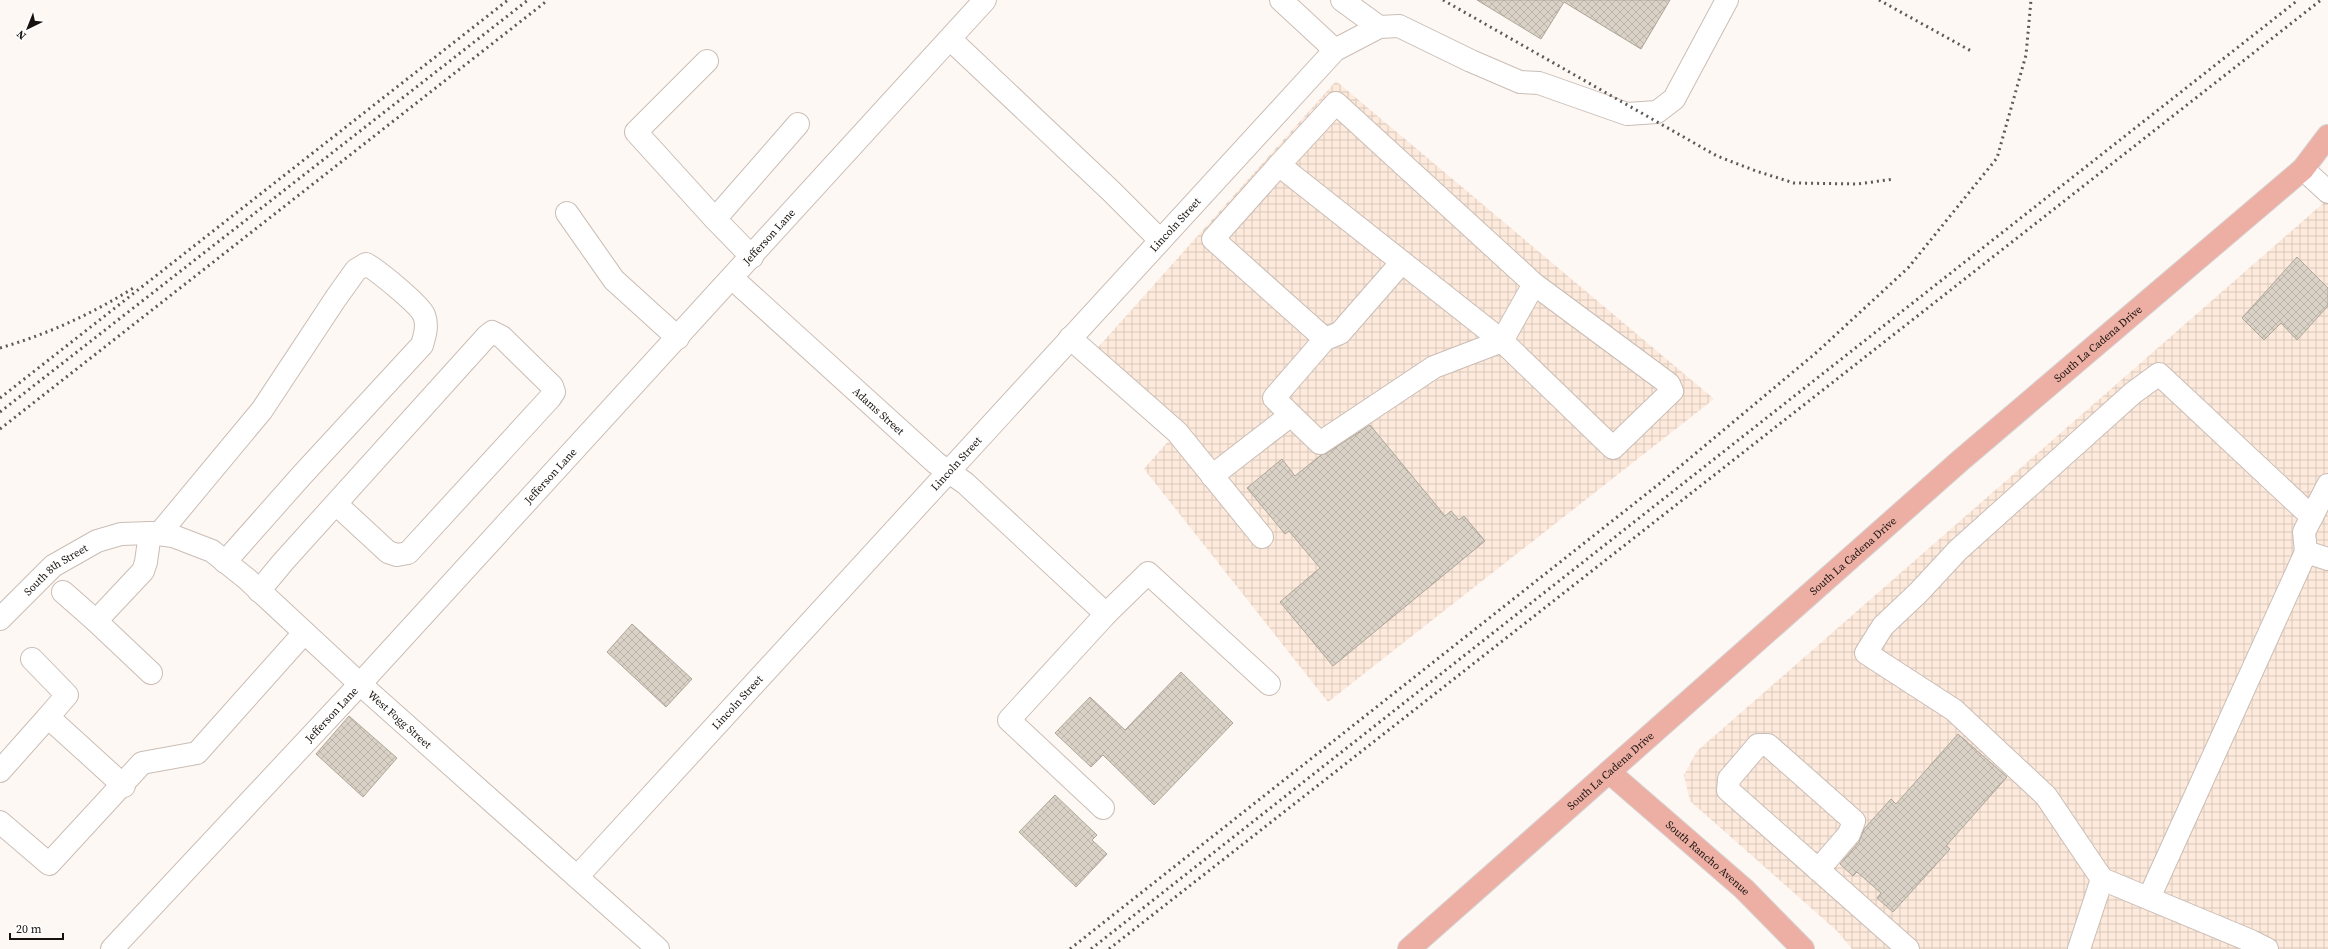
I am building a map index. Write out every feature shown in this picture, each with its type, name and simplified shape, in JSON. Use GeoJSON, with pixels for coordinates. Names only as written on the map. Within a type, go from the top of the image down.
{"type":"FeatureCollection","features":[{"type":"Feature","properties":{"kind":"main road","name":"South La Cadena Drive"},"geometry":{"type":"LineString","coordinates":[[1409,949],[1961,460],[2304,169],[2328,136]]}},
{"type":"Feature","properties":{"kind":"main road","name":"South La Cadena Drive"},"geometry":{"type":"LineString","coordinates":[[2304,169],[2328,157]]}},
{"type":"Feature","properties":{"kind":"main road","name":"South Rancho Avenue"},"geometry":{"type":"LineString","coordinates":[[1609,772],[1744,889],[1803,949]]}},
{"type":"Feature","properties":{"kind":"street","name":"Jefferson Lane"},"geometry":{"type":"LineString","coordinates":[[112,949],[360,684],[678,338],[985,0]]}},
{"type":"Feature","properties":{"kind":"street"},"geometry":{"type":"LineString","coordinates":[[1281,0],[1335,50]]}},
{"type":"Feature","properties":{"kind":"street"},"geometry":{"type":"LineString","coordinates":[[1342,0],[1379,27],[1399,26],[1520,82],[1539,83],[1627,114],[1657,112],[1674,99],[1727,0]]}},
{"type":"Feature","properties":{"kind":"street","name":"Lincoln Street"},"geometry":{"type":"LineString","coordinates":[[577,877],[1335,50],[1379,27]]}},
{"type":"Feature","properties":{"kind":"street"},"geometry":{"type":"LineString","coordinates":[[950,39],[1111,191],[1160,240]]}},
{"type":"Feature","properties":{"kind":"street"},"geometry":{"type":"LineString","coordinates":[[707,61],[636,132],[715,219],[752,257]]}},
{"type":"Feature","properties":{"kind":"street"},"geometry":{"type":"LineString","coordinates":[[1279,165],[1502,342],[1613,448],[1672,391],[1669,384],[1534,284],[1336,103],[1279,165],[1213,239],[1325,339]]}},
{"type":"Feature","properties":{"kind":"street"},"geometry":{"type":"LineString","coordinates":[[715,219],[798,124]]}},
{"type":"Feature","properties":{"kind":"street"},"geometry":{"type":"LineString","coordinates":[[2304,169],[2328,192]]}},
{"type":"Feature","properties":{"kind":"street"},"geometry":{"type":"LineString","coordinates":[[567,213],[614,280],[678,338]]}},
{"type":"Feature","properties":{"kind":"street"},"geometry":{"type":"LineString","coordinates":[[1402,262],[1340,333],[1325,339],[1274,398],[1320,443],[1434,367],[1502,342],[1534,284]]}},
{"type":"Feature","properties":{"kind":"street"},"geometry":{"type":"LineString","coordinates":[[96,621],[143,571],[154,534],[262,410],[336,298],[356,270],[366,264],[378,270],[423,314],[426,331],[422,345],[225,562]]}},
{"type":"Feature","properties":{"kind":"street","name":"Adams Street"},"geometry":{"type":"LineString","coordinates":[[732,278],[936,463],[965,483],[1106,614]]}},
{"type":"Feature","properties":{"kind":"street"},"geometry":{"type":"LineString","coordinates":[[259,591],[336,504],[492,332],[502,337],[552,386],[554,392],[550,398],[408,553],[397,555],[388,552],[336,504]]}},
{"type":"Feature","properties":{"kind":"street"},"geometry":{"type":"LineString","coordinates":[[1070,338],[1177,432],[1262,537]]}},
{"type":"Feature","properties":{"kind":"street"},"geometry":{"type":"LineString","coordinates":[[2267,949],[2102,879],[2046,796],[1954,710],[1866,653],[1883,626],[1918,593],[1958,550],[2133,393],[2159,374],[2312,517]]}},
{"type":"Feature","properties":{"kind":"street"},"geometry":{"type":"LineString","coordinates":[[1212,476],[1291,414]]}},
{"type":"Feature","properties":{"kind":"street"},"geometry":{"type":"LineString","coordinates":[[2148,898],[2306,552],[2304,532],[2328,486]]}},
{"type":"Feature","properties":{"kind":"street","name":"West Fogg Street"},"geometry":{"type":"LineString","coordinates":[[121,534],[154,534],[173,536],[212,551],[259,591],[360,684],[658,949]]}},
{"type":"Feature","properties":{"kind":"street","name":"South 8th Street"},"geometry":{"type":"LineString","coordinates":[[0,619],[53,566],[97,541],[121,534]]}},
{"type":"Feature","properties":{"kind":"street"},"geometry":{"type":"LineString","coordinates":[[2306,552],[2328,559]]}},
{"type":"Feature","properties":{"kind":"street"},"geometry":{"type":"LineString","coordinates":[[1103,808],[1009,720],[1106,614],[1148,573],[1269,684]]}},
{"type":"Feature","properties":{"kind":"street"},"geometry":{"type":"LineString","coordinates":[[63,592],[151,673]]}},
{"type":"Feature","properties":{"kind":"street"},"geometry":{"type":"LineString","coordinates":[[0,822],[49,864],[124,786],[142,763],[197,753],[304,633]]}},
{"type":"Feature","properties":{"kind":"street"},"geometry":{"type":"LineString","coordinates":[[0,771],[67,695],[32,659]]}},
{"type":"Feature","properties":{"kind":"street"},"geometry":{"type":"LineString","coordinates":[[48,717],[124,786]]}},
{"type":"Feature","properties":{"kind":"street"},"geometry":{"type":"LineString","coordinates":[[1818,870],[1849,834],[1854,821],[1768,745],[1758,745],[1729,779],[1728,790],[1818,870],[1908,949]]}},
{"type":"Feature","properties":{"kind":"street"},"geometry":{"type":"LineString","coordinates":[[2079,949],[2102,879]]}},
{"type":"Feature","properties":{"kind":"shaded area"},"geometry":{"type":"Polygon","coordinates":[[[1336,81],[1714,399],[1328,702],[1144,469],[1171,438],[1084,363],[1336,81]]]}},
{"type":"Feature","properties":{"kind":"shaded area"},"geometry":{"type":"Polygon","coordinates":[[[2328,199],[2328,949],[1852,949],[1837,931],[1690,801],[1684,775],[1697,751],[2328,199]]]}},
{"type":"Feature","properties":{"kind":"building"},"geometry":{"type":"Polygon","coordinates":[[[1477,0],[1670,0],[1641,49],[1564,2],[1541,39],[1477,0]]]}},
{"type":"Feature","properties":{"kind":"building"},"geometry":{"type":"Polygon","coordinates":[[[2297,257],[2328,288],[2328,306],[2297,340],[2281,323],[2264,340],[2242,318],[2297,257]]]}},
{"type":"Feature","properties":{"kind":"building"},"geometry":{"type":"Polygon","coordinates":[[[1370,425],[1445,516],[1451,511],[1459,520],[1464,516],[1485,541],[1333,666],[1280,602],[1320,568],[1289,531],[1285,534],[1247,488],[1282,459],[1295,476],[1321,455],[1327,453],[1370,425]]]}},
{"type":"Feature","properties":{"kind":"building"},"geometry":{"type":"Polygon","coordinates":[[[632,624],[692,679],[666,707],[607,652],[632,624]]]}},
{"type":"Feature","properties":{"kind":"building"},"geometry":{"type":"Polygon","coordinates":[[[1181,672],[1233,723],[1154,805],[1103,755],[1091,767],[1055,733],[1090,697],[1125,730],[1181,672]]]}},
{"type":"Feature","properties":{"kind":"building"},"geometry":{"type":"Polygon","coordinates":[[[349,716],[397,758],[363,797],[316,754],[349,716]]]}},
{"type":"Feature","properties":{"kind":"building"},"geometry":{"type":"Polygon","coordinates":[[[1958,734],[2007,777],[1946,846],[1950,849],[1893,912],[1877,898],[1881,893],[1857,872],[1853,876],[1840,864],[1859,842],[1864,829],[1891,799],[1896,804],[1958,734]]]}},
{"type":"Feature","properties":{"kind":"building"},"geometry":{"type":"Polygon","coordinates":[[[1055,795],[1097,835],[1092,840],[1107,854],[1076,887],[1019,832],[1055,795]]]}},
{"type":"Feature","properties":{"kind":"railway"},"geometry":{"type":"LineString","coordinates":[[0,398],[508,0]]}},
{"type":"Feature","properties":{"kind":"railway"},"geometry":{"type":"LineString","coordinates":[[0,412],[528,0]]}},
{"type":"Feature","properties":{"kind":"railway"},"geometry":{"type":"LineString","coordinates":[[0,429],[548,0]]}},
{"type":"Feature","properties":{"kind":"railway"},"geometry":{"type":"LineString","coordinates":[[1443,0],[1717,156],[1756,171],[1794,183],[1858,184],[1894,179]]}},
{"type":"Feature","properties":{"kind":"railway"},"geometry":{"type":"LineString","coordinates":[[1879,0],[1973,52]]}},
{"type":"Feature","properties":{"kind":"railway"},"geometry":{"type":"LineString","coordinates":[[1070,949],[1659,484],[1817,352],[1908,268],[1997,158],[2026,55],[2031,0]]}},
{"type":"Feature","properties":{"kind":"railway"},"geometry":{"type":"LineString","coordinates":[[1091,949],[2298,0]]}},
{"type":"Feature","properties":{"kind":"railway"},"geometry":{"type":"LineString","coordinates":[[1109,949],[2321,0]]}},
{"type":"Feature","properties":{"kind":"railway"},"geometry":{"type":"LineString","coordinates":[[0,348],[52,330],[103,306],[135,287]]}}]}
